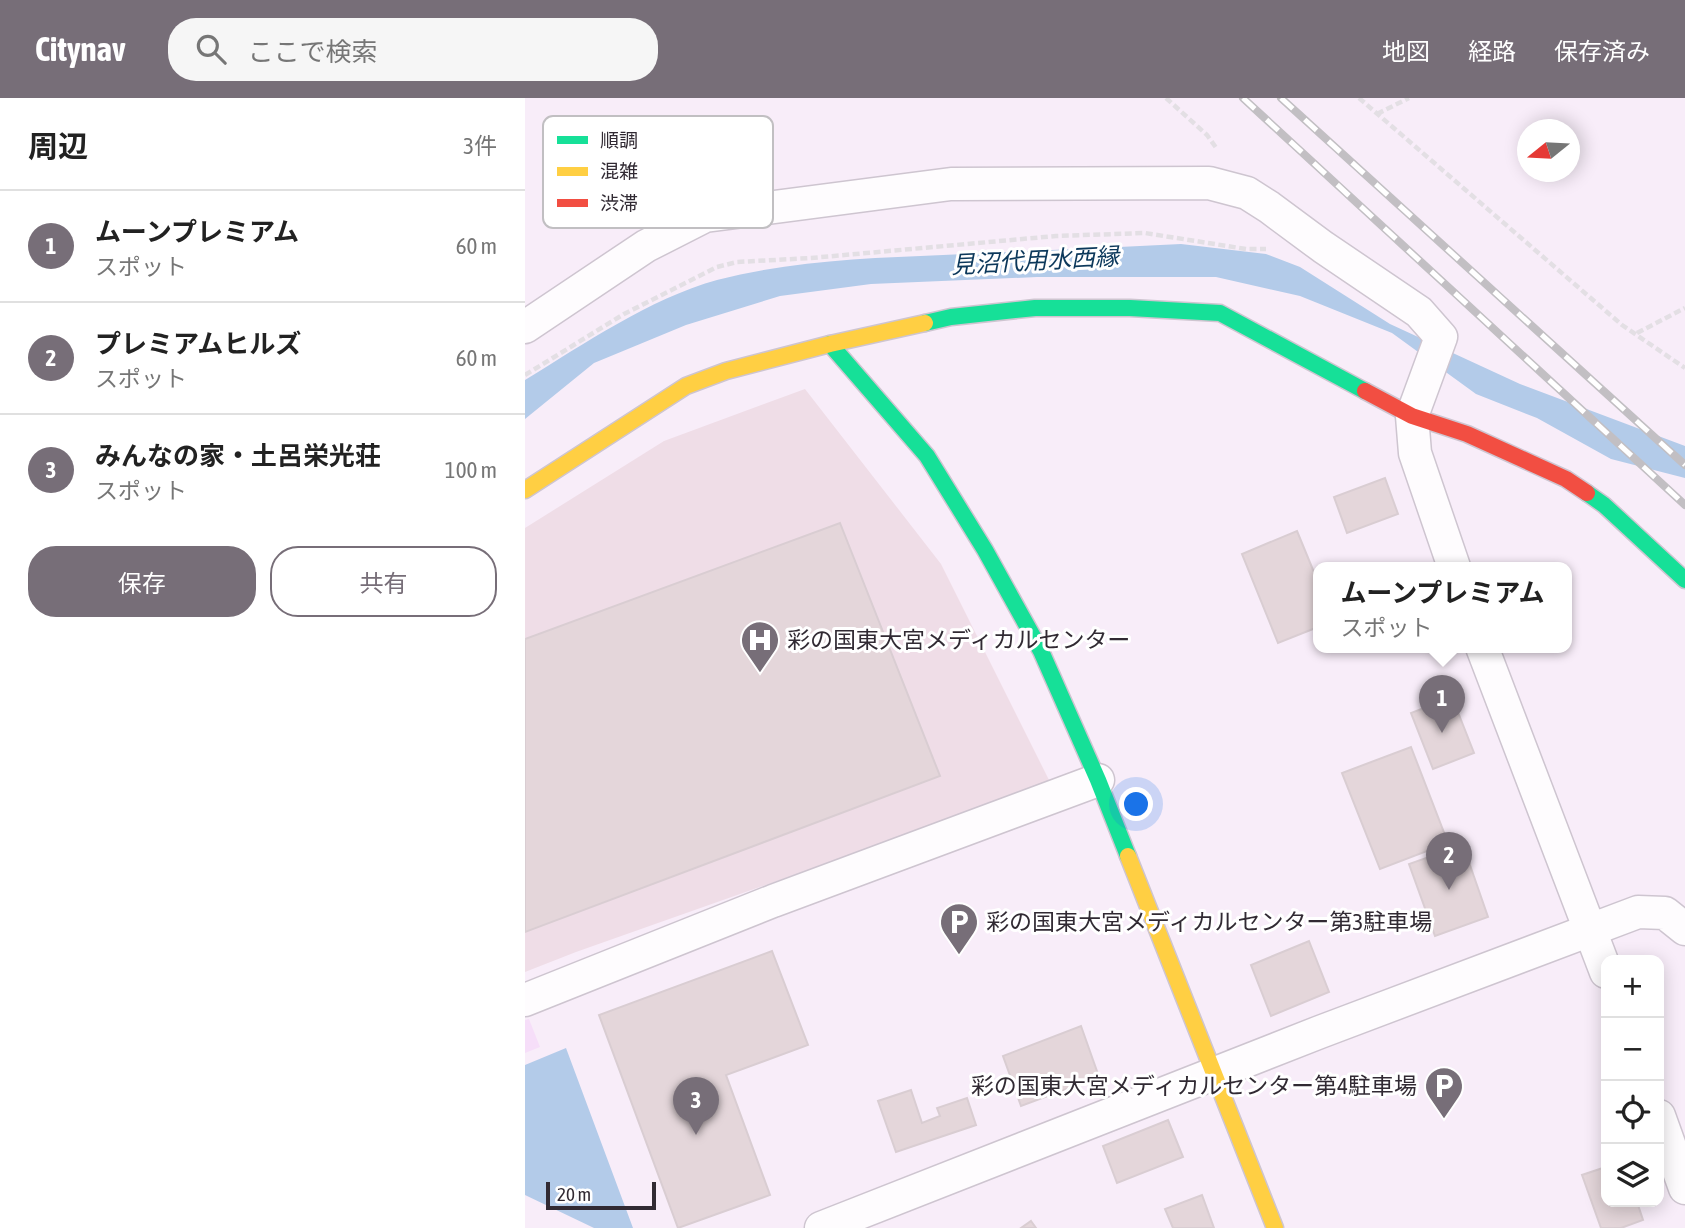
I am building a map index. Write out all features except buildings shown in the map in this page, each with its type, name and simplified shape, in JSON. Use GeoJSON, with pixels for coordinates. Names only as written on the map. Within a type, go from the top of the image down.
{"type":"FeatureCollection","features":[{"type":"Feature","properties":{"kind":"street"},"geometry":{"type":"LineString","coordinates":[[773,207],[951,184],[1209,183],[1247,193],[1419,312],[1441,337],[1416,407],[1415,453],[1452,562]]}},
{"type":"Feature","properties":{"kind":"street"},"geometry":{"type":"LineString","coordinates":[[525,327],[646,246],[681,228]]}},
{"type":"Feature","properties":{"kind":"street"},"geometry":{"type":"LineString","coordinates":[[525,490],[686,386],[726,371],[830,344],[951,317],[1035,308],[1130,308],[1220,313],[1467,434],[1566,479],[1604,505],[1685,580]]}},
{"type":"Feature","properties":{"kind":"street"},"geometry":{"type":"LineString","coordinates":[[830,344],[926,456],[970,526],[1041,651],[1098,780],[1275,1228]]}},
{"type":"Feature","properties":{"kind":"street"},"geometry":{"type":"LineString","coordinates":[[1484,653],[1601,958]]}},
{"type":"Feature","properties":{"kind":"street"},"geometry":{"type":"LineString","coordinates":[[525,1000],[773,901],[1098,780]]}},
{"type":"Feature","properties":{"kind":"street"},"geometry":{"type":"LineString","coordinates":[[821,1228],[1214,1073],[1638,912],[1665,913],[1685,929]]}},
{"type":"Feature","properties":{"kind":"street"},"geometry":{"type":"LineString","coordinates":[[1664,1130],[1685,1188]]}},
{"type":"Feature","properties":{"kind":"path"},"geometry":{"type":"LineString","coordinates":[[1167,98],[1207,135],[1247,193]]}},
{"type":"Feature","properties":{"kind":"path"},"geometry":{"type":"LineString","coordinates":[[1359,98],[1622,324],[1685,368]]}},
{"type":"Feature","properties":{"kind":"path"},"geometry":{"type":"LineString","coordinates":[[1377,114],[1409,98]]}},
{"type":"Feature","properties":{"kind":"path"},"geometry":{"type":"LineString","coordinates":[[525,376],[624,314],[717,267],[737,262],[1055,236],[1145,233],[1246,249],[1323,247]]}},
{"type":"Feature","properties":{"kind":"path"},"geometry":{"type":"LineString","coordinates":[[1637,333],[1685,308]]}},
{"type":"Feature","properties":{"kind":"shaded area","name":"彩の国東大宮メディカルセンター"},"geometry":{"type":"Polygon","coordinates":[[[805,389],[941,564],[1051,784],[525,972],[525,528],[664,441],[805,389]]]}},
{"type":"Feature","properties":{"kind":"shaded area"},"geometry":{"type":"Polygon","coordinates":[[[529,1019],[540,1047],[525,1053],[525,1020],[529,1019]]]}},
{"type":"Feature","properties":{"kind":"water","name":"見沼代用水西縁"},"geometry":{"type":"Polygon","coordinates":[[[1181,244],[1266,254],[1300,267],[1390,324],[1520,384],[1685,446],[1685,478],[1611,459],[1537,418],[1476,394],[1392,333],[1300,296],[1216,277],[1037,277],[871,284],[780,296],[686,325],[594,363],[525,419],[525,380],[642,310],[717,280],[773,268],[858,259],[1181,244]]]}},
{"type":"Feature","properties":{"kind":"water"},"geometry":{"type":"Polygon","coordinates":[[[566,1048],[633,1228],[594,1228],[525,1195],[525,1065],[566,1048]]]}},
{"type":"Feature","properties":{"kind":"railway"},"geometry":{"type":"LineString","coordinates":[[1243,98],[1685,505]]}},
{"type":"Feature","properties":{"kind":"railway"},"geometry":{"type":"LineString","coordinates":[[1281,98],[1685,465]]}},
{"type":"Feature","properties":{"kind":"traffic: fast"},"geometry":{"type":"LineString","coordinates":[[925,323],[951,317],[1035,308],[1130,308],[1220,313],[1365,391]]}},
{"type":"Feature","properties":{"kind":"traffic: fast"},"geometry":{"type":"LineString","coordinates":[[830,344],[927,456],[985,550],[1041,651],[1128,856]]}},
{"type":"Feature","properties":{"kind":"traffic: fast"},"geometry":{"type":"LineString","coordinates":[[1587,493],[1604,505],[1685,580]]}},
{"type":"Feature","properties":{"kind":"traffic: slow"},"geometry":{"type":"LineString","coordinates":[[525,490],[686,386],[726,371],[925,323]]}},
{"type":"Feature","properties":{"kind":"traffic: slow"},"geometry":{"type":"LineString","coordinates":[[1128,856],[1275,1228]]}},
{"type":"Feature","properties":{"kind":"traffic: jam"},"geometry":{"type":"LineString","coordinates":[[1365,391],[1412,416],[1467,434],[1566,479],[1587,493]]}},
{"type":"Feature","properties":{"kind":"place","name":"彩の国東大宮メディカルセンター"},"geometry":{"type":"Point","coordinates":[760,674]}},
{"type":"Feature","properties":{"kind":"place","name":"ムーンプレミアム"},"geometry":{"type":"Point","coordinates":[1442,733]}},
{"type":"Feature","properties":{"kind":"place","name":"プレミアムヒルズ"},"geometry":{"type":"Point","coordinates":[1449,890]}},
{"type":"Feature","properties":{"kind":"place","name":"彩の国東大宮メディカルセンター第3駐車場"},"geometry":{"type":"Point","coordinates":[959,956]}},
{"type":"Feature","properties":{"kind":"place","name":"彩の国東大宮メディカルセンター第4駐車場"},"geometry":{"type":"Point","coordinates":[1444,1120]}},
{"type":"Feature","properties":{"kind":"place","name":"みんなの家・土呂栄光荘"},"geometry":{"type":"Point","coordinates":[696,1135]}}]}
